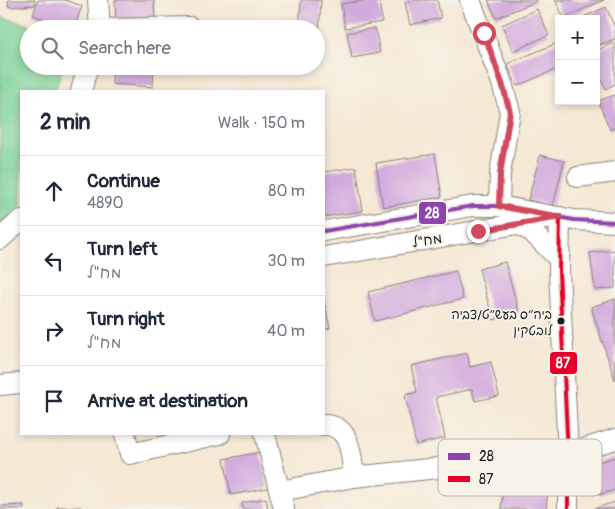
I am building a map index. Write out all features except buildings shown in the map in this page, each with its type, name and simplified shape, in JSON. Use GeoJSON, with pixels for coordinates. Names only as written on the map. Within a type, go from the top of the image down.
{"type":"FeatureCollection","features":[{"type":"Feature","properties":{"kind":"street"},"geometry":{"type":"LineString","coordinates":[[98,0],[99,20]]}},
{"type":"Feature","properties":{"kind":"street"},"geometry":{"type":"LineString","coordinates":[[470,0],[502,83],[510,112],[500,174],[499,206]]}},
{"type":"Feature","properties":{"kind":"street"},"geometry":{"type":"LineString","coordinates":[[81,90],[85,75]]}},
{"type":"Feature","properties":{"kind":"street"},"geometry":{"type":"LineString","coordinates":[[578,177],[615,172]]}},
{"type":"Feature","properties":{"kind":"street","name":"מח\"ל"},"geometry":{"type":"LineString","coordinates":[[325,231],[452,208],[499,206],[574,220],[615,222]]}},
{"type":"Feature","properties":{"kind":"street"},"geometry":{"type":"LineString","coordinates":[[560,217],[559,259],[567,439]]}},
{"type":"Feature","properties":{"kind":"street","name":"מח\"ל"},"geometry":{"type":"LineString","coordinates":[[325,257],[560,217]]}},
{"type":"Feature","properties":{"kind":"street"},"geometry":{"type":"LineString","coordinates":[[0,239],[20,221]]}},
{"type":"Feature","properties":{"kind":"street"},"geometry":{"type":"LineString","coordinates":[[518,224],[532,232],[559,259]]}},
{"type":"Feature","properties":{"kind":"street"},"geometry":{"type":"LineString","coordinates":[[0,385],[20,383]]}},
{"type":"Feature","properties":{"kind":"street"},"geometry":{"type":"LineString","coordinates":[[325,425],[341,430],[348,441],[354,477]]}},
{"type":"Feature","properties":{"kind":"street"},"geometry":{"type":"LineString","coordinates":[[125,435],[130,454],[216,435]]}},
{"type":"Feature","properties":{"kind":"street"},"geometry":{"type":"LineString","coordinates":[[265,435],[282,500],[354,477],[438,468]]}},
{"type":"Feature","properties":{"kind":"street"},"geometry":{"type":"LineString","coordinates":[[602,443],[615,439]]}},
{"type":"Feature","properties":{"kind":"street"},"geometry":{"type":"LineString","coordinates":[[568,496],[568,509]]}},
{"type":"Feature","properties":{"kind":"green space"},"geometry":{"type":"Polygon","coordinates":[[[0,17],[20,22],[20,75],[60,75],[55,90],[20,90],[20,206],[0,224],[0,17]]]}},
{"type":"Feature","properties":{"kind":"transit line","name":"28"},"geometry":{"type":"LineString","coordinates":[[325,231],[473,206],[499,206],[574,220],[615,222]]}},
{"type":"Feature","properties":{"kind":"transit line","name":"87"},"geometry":{"type":"LineString","coordinates":[[560,217],[559,272],[567,439]]}},
{"type":"Feature","properties":{"kind":"transit line","name":"87"},"geometry":{"type":"LineString","coordinates":[[568,496],[568,509]]}},
{"type":"Feature","properties":{"kind":"place","name":"ביה״ס בעש״ט/צביה לובטקין"},"geometry":{"type":"Point","coordinates":[561,321]}},
{"type":"Feature","properties":{"kind":"route"},"geometry":{"type":"LineString","coordinates":[[478,231],[560,217],[499,206],[500,174],[510,112],[484,33]]}}]}
